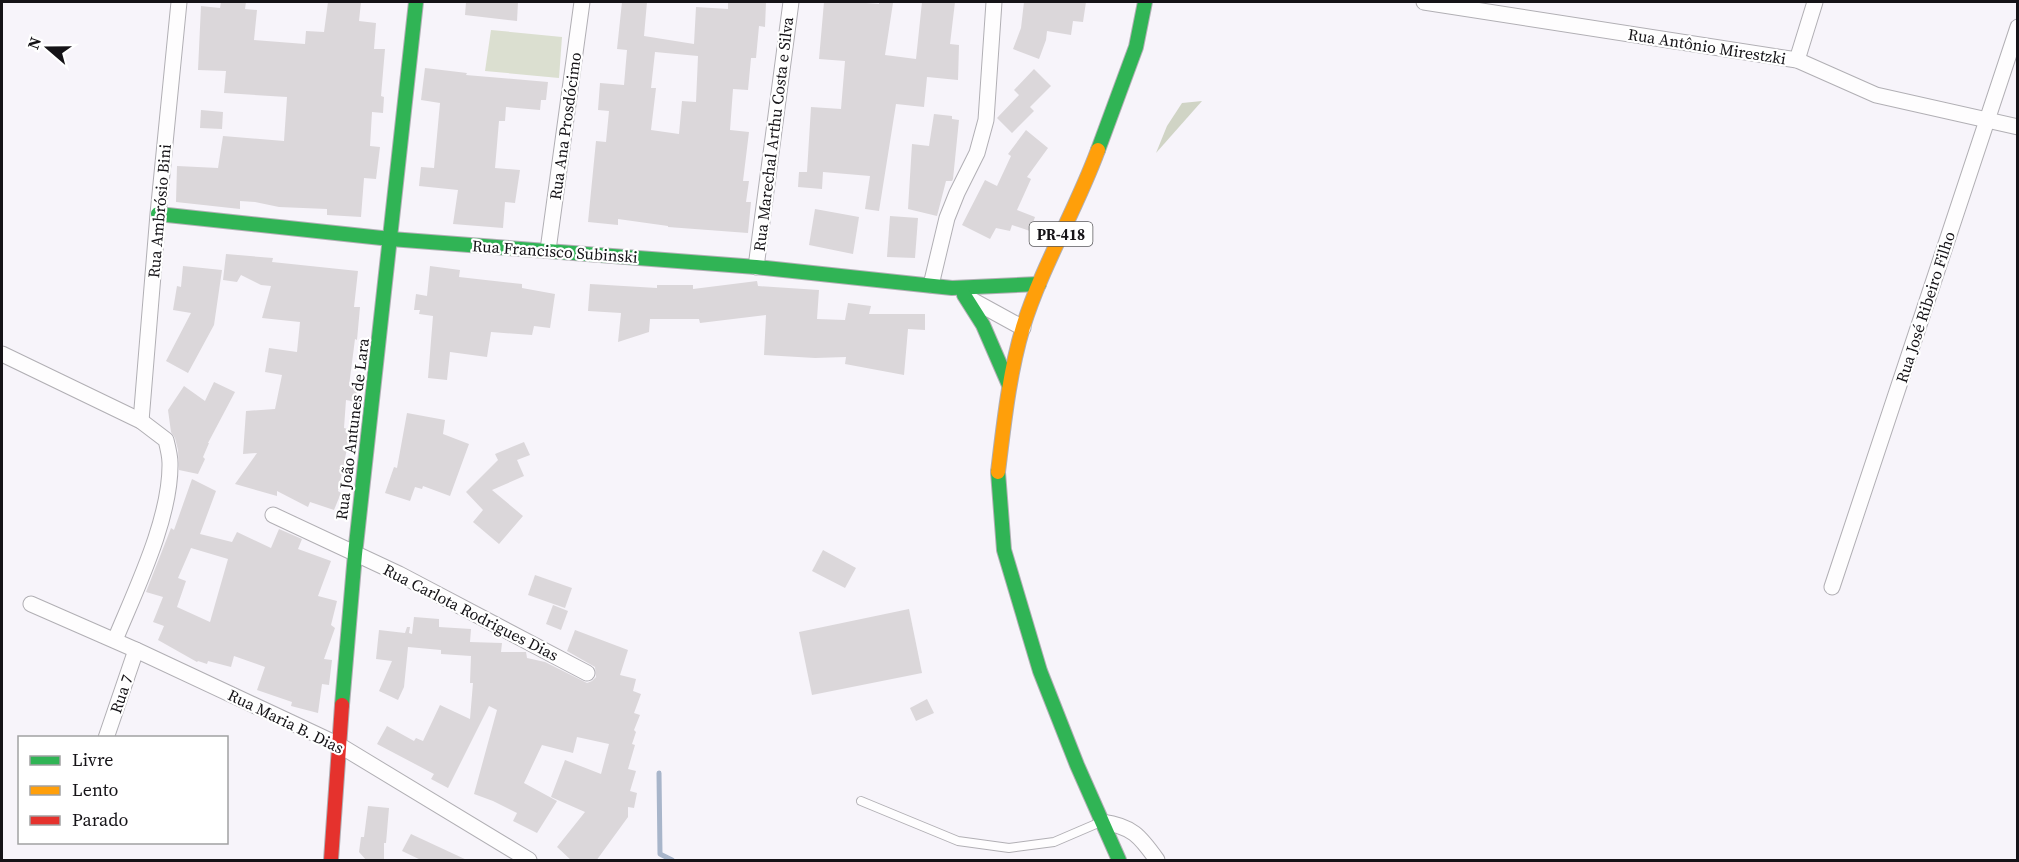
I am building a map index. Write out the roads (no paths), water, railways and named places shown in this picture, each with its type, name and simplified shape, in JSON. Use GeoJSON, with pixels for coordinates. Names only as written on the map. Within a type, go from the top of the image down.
{"type":"FeatureCollection","features":[{"type":"Feature","properties":{"kind":"main road","name":"Rua João Antunes de Lara"},"geometry":{"type":"LineString","coordinates":[[332,861],[333,818],[354,554],[416,2]]}},
{"type":"Feature","properties":{"kind":"main road","name":"PR-418"},"geometry":{"type":"LineString","coordinates":[[1119,861],[1077,765],[1040,671],[1004,550],[998,472],[1008,385],[1023,328],[1039,284],[1095,158],[1136,47],[1145,2]]}},
{"type":"Feature","properties":{"kind":"main road","name":"Rua Francisco Subinski"},"geometry":{"type":"LineString","coordinates":[[158,214],[391,239],[756,267],[931,285],[958,292],[1039,284]]}},
{"type":"Feature","properties":{"kind":"main road"},"geometry":{"type":"LineString","coordinates":[[958,292],[983,325],[1008,385]]}},
{"type":"Feature","properties":{"kind":"street","name":"Rua Ambrósio Bini"},"geometry":{"type":"LineString","coordinates":[[141,421],[179,2]]}},
{"type":"Feature","properties":{"kind":"street","name":"Rua Ana Prosdócimo"},"geometry":{"type":"LineString","coordinates":[[548,250],[582,2]]}},
{"type":"Feature","properties":{"kind":"street","name":"Rua Marechal Arthu Costa e Silva"},"geometry":{"type":"LineString","coordinates":[[756,267],[791,2]]}},
{"type":"Feature","properties":{"kind":"street"},"geometry":{"type":"LineString","coordinates":[[931,285],[947,218],[977,153],[986,120],[994,2]]}},
{"type":"Feature","properties":{"kind":"street","name":"Rua Antônio Mirestzki"},"geometry":{"type":"LineString","coordinates":[[1424,2],[1797,60],[1876,95],[2018,127]]}},
{"type":"Feature","properties":{"kind":"street"},"geometry":{"type":"LineString","coordinates":[[1797,60],[1815,2]]}},
{"type":"Feature","properties":{"kind":"street","name":"Rua José Ribeiro Filho"},"geometry":{"type":"LineString","coordinates":[[1832,587],[2018,27]]}},
{"type":"Feature","properties":{"kind":"street","name":"Rua Francisco Subinski"},"geometry":{"type":"LineString","coordinates":[[958,292],[1023,328]]}},
{"type":"Feature","properties":{"kind":"street"},"geometry":{"type":"LineString","coordinates":[[2,354],[141,421],[166,440],[170,462],[167,500],[148,559],[115,640]]}},
{"type":"Feature","properties":{"kind":"street","name":"Rua Carlota Rodrigues Dias"},"geometry":{"type":"LineString","coordinates":[[273,515],[482,616],[587,673]]}},
{"type":"Feature","properties":{"kind":"street","name":"Rua Maria B. Dias"},"geometry":{"type":"LineString","coordinates":[[31,604],[115,640],[339,745],[529,861]]}},
{"type":"Feature","properties":{"kind":"street","name":"Rua 7"},"geometry":{"type":"LineString","coordinates":[[107,736],[136,650]]}},
{"type":"Feature","properties":{"kind":"street"},"geometry":{"type":"LineString","coordinates":[[1102,822],[1121,824],[1134,832],[1157,861]]}},
{"type":"Feature","properties":{"kind":"lane"},"geometry":{"type":"LineString","coordinates":[[861,801],[958,841],[1009,848],[1054,842],[1102,822]]}},
{"type":"Feature","properties":{"kind":"waterway"},"geometry":{"type":"LineString","coordinates":[[659,773],[660,854],[672,860]]}}]}
